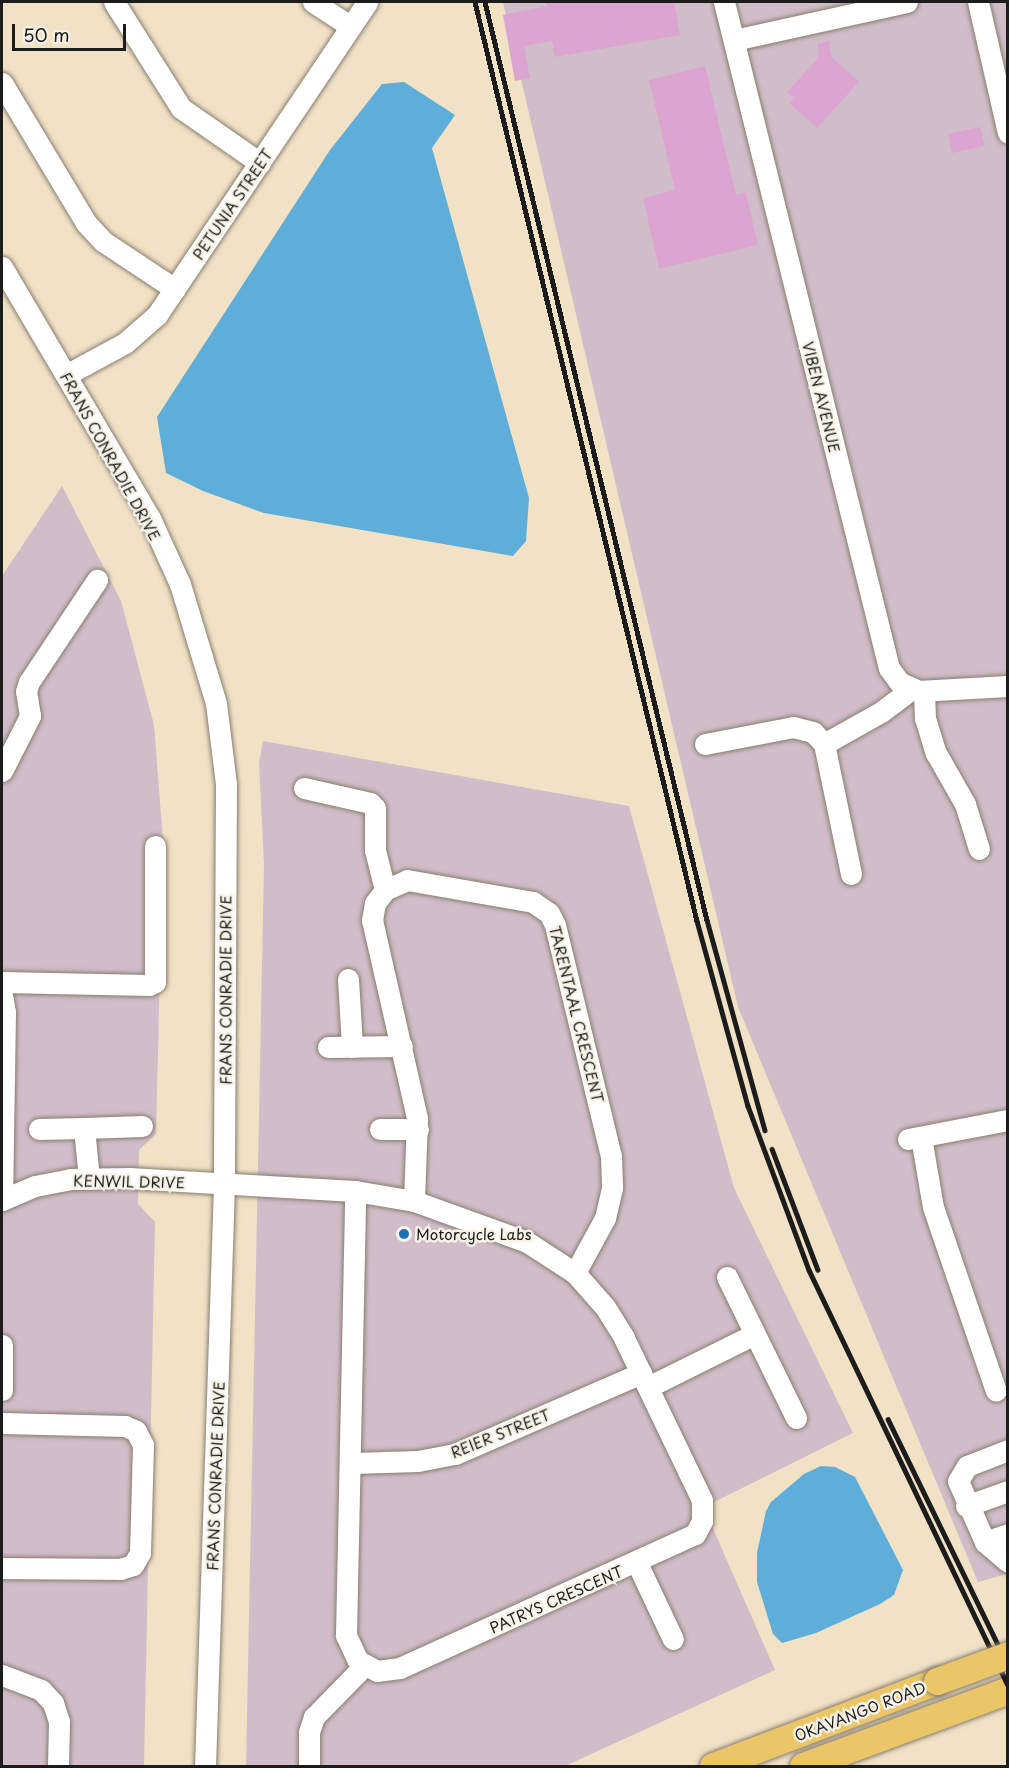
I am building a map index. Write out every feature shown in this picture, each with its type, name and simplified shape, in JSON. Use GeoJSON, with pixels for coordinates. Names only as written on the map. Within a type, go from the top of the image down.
{"type":"FeatureCollection","features":[{"type":"Feature","properties":{"kind":"main road","name":"OKAVANGO ROAD"},"geometry":{"type":"LineString","coordinates":[[713,1767],[1008,1655]]}},
{"type":"Feature","properties":{"kind":"main road","name":"OKAVANGO ROAD"},"geometry":{"type":"LineString","coordinates":[[803,1767],[1008,1690]]}},
{"type":"Feature","properties":{"kind":"street"},"geometry":{"type":"LineString","coordinates":[[114,2],[181,108],[260,163]]}},
{"type":"Feature","properties":{"kind":"street"},"geometry":{"type":"LineString","coordinates":[[314,2],[350,26]]}},
{"type":"Feature","properties":{"kind":"street","name":"PETUNIA STREET"},"geometry":{"type":"LineString","coordinates":[[66,375],[146,326],[175,289],[367,2]]}},
{"type":"Feature","properties":{"kind":"street","name":"VIBEN AVENUE"},"geometry":{"type":"LineString","coordinates":[[724,2],[886,659],[893,675],[918,690]]}},
{"type":"Feature","properties":{"kind":"street"},"geometry":{"type":"LineString","coordinates":[[734,40],[907,2]]}},
{"type":"Feature","properties":{"kind":"street"},"geometry":{"type":"LineString","coordinates":[[978,2],[1008,133]]}},
{"type":"Feature","properties":{"kind":"street"},"geometry":{"type":"LineString","coordinates":[[2,83],[86,223],[104,242],[175,289]]}},
{"type":"Feature","properties":{"kind":"street","name":"FRANS CONRADIE DRIVE"},"geometry":{"type":"LineString","coordinates":[[2,267],[150,518],[180,584],[216,703],[225,785],[224,1185],[205,1767]]}},
{"type":"Feature","properties":{"kind":"street"},"geometry":{"type":"LineString","coordinates":[[2,771],[30,716],[26,691],[29,682],[97,580]]}},
{"type":"Feature","properties":{"kind":"street"},"geometry":{"type":"LineString","coordinates":[[824,744],[918,690],[1008,686]]}},
{"type":"Feature","properties":{"kind":"street"},"geometry":{"type":"LineString","coordinates":[[918,690],[936,753],[965,804],[979,849]]}},
{"type":"Feature","properties":{"kind":"street"},"geometry":{"type":"LineString","coordinates":[[705,744],[793,727],[813,732],[824,744],[851,874]]}},
{"type":"Feature","properties":{"kind":"street"},"geometry":{"type":"LineString","coordinates":[[304,788],[370,803],[375,808],[375,850],[385,890],[375,903],[372,920],[402,1046],[418,1129],[414,1201]]}},
{"type":"Feature","properties":{"kind":"street"},"geometry":{"type":"LineString","coordinates":[[2,982],[149,985],[155,982],[155,846]]}},
{"type":"Feature","properties":{"kind":"street","name":"TARENTAAL CRESCENT"},"geometry":{"type":"LineString","coordinates":[[385,890],[399,882],[415,881],[533,902],[553,919],[608,1140],[612,1172],[606,1218],[575,1273]]}},
{"type":"Feature","properties":{"kind":"street"},"geometry":{"type":"LineString","coordinates":[[348,979],[352,1047]]}},
{"type":"Feature","properties":{"kind":"street"},"geometry":{"type":"LineString","coordinates":[[2,995],[5,1012],[2,1200]]}},
{"type":"Feature","properties":{"kind":"street"},"geometry":{"type":"LineString","coordinates":[[328,1047],[402,1046]]}},
{"type":"Feature","properties":{"kind":"street"},"geometry":{"type":"LineString","coordinates":[[996,1391],[933,1207],[915,1138],[1008,1120]]}},
{"type":"Feature","properties":{"kind":"street"},"geometry":{"type":"LineString","coordinates":[[39,1129],[142,1126]]}},
{"type":"Feature","properties":{"kind":"street"},"geometry":{"type":"LineString","coordinates":[[84,1128],[89,1179]]}},
{"type":"Feature","properties":{"kind":"street"},"geometry":{"type":"LineString","coordinates":[[380,1129],[418,1129]]}},
{"type":"Feature","properties":{"kind":"street","name":"KENWIL DRIVE"},"geometry":{"type":"LineString","coordinates":[[2,1200],[53,1181],[89,1179],[224,1185]]}},
{"type":"Feature","properties":{"kind":"street","name":"PATRYS CRESCENT"},"geometry":{"type":"LineString","coordinates":[[224,1185],[355,1191],[414,1201],[527,1242],[575,1273],[605,1307],[644,1380],[702,1500],[704,1514],[689,1539],[400,1668],[385,1672],[364,1666]]}},
{"type":"Feature","properties":{"kind":"street"},"geometry":{"type":"LineString","coordinates":[[309,1767],[309,1732],[314,1717],[364,1666],[349,1649],[346,1635],[352,1463],[355,1191]]}},
{"type":"Feature","properties":{"kind":"street"},"geometry":{"type":"LineString","coordinates":[[727,1277],[796,1418]]}},
{"type":"Feature","properties":{"kind":"street","name":"REIER STREET"},"geometry":{"type":"LineString","coordinates":[[352,1463],[418,1461],[455,1454],[755,1334]]}},
{"type":"Feature","properties":{"kind":"street"},"geometry":{"type":"LineString","coordinates":[[2,1345],[2,1390]]}},
{"type":"Feature","properties":{"kind":"street"},"geometry":{"type":"LineString","coordinates":[[2,1423],[125,1426],[136,1431],[143,1445],[140,1553],[133,1565],[120,1569],[2,1568]]}},
{"type":"Feature","properties":{"kind":"street"},"geometry":{"type":"LineString","coordinates":[[1008,1450],[963,1470],[958,1481],[966,1506],[985,1542],[1008,1562]]}},
{"type":"Feature","properties":{"kind":"street"},"geometry":{"type":"LineString","coordinates":[[966,1506],[1008,1491]]}},
{"type":"Feature","properties":{"kind":"street"},"geometry":{"type":"LineString","coordinates":[[985,1542],[1008,1534]]}},
{"type":"Feature","properties":{"kind":"street"},"geometry":{"type":"LineString","coordinates":[[636,1563],[673,1640]]}},
{"type":"Feature","properties":{"kind":"street"},"geometry":{"type":"LineString","coordinates":[[2,1675],[40,1690],[53,1703],[60,1722],[58,1767]]}},
{"type":"Feature","properties":{"kind":"shaded area"},"geometry":{"type":"Polygon","coordinates":[[[503,2],[1007,2],[1007,1574],[978,1582],[738,1007],[503,2]]]}},
{"type":"Feature","properties":{"kind":"shaded area"},"geometry":{"type":"Polygon","coordinates":[[[62,486],[121,601],[154,725],[163,841],[156,1134],[139,1150],[138,1204],[155,1222],[144,1766],[2,1766],[2,576],[62,486]]]}},
{"type":"Feature","properties":{"kind":"shaded area"},"geometry":{"type":"Polygon","coordinates":[[[263,741],[629,806],[734,1188],[853,1433],[712,1503],[711,1524],[775,1670],[565,1766],[246,1766],[264,864],[259,763],[263,741]]]}},
{"type":"Feature","properties":{"kind":"water"},"geometry":{"type":"Polygon","coordinates":[[[404,82],[455,115],[432,148],[529,498],[526,541],[513,556],[264,513],[203,491],[166,473],[157,417],[330,150],[382,84],[404,82]]]}},
{"type":"Feature","properties":{"kind":"water"},"geometry":{"type":"Polygon","coordinates":[[[821,1466],[835,1467],[855,1477],[903,1570],[894,1595],[880,1604],[816,1633],[782,1643],[773,1634],[757,1582],[757,1553],[766,1511],[771,1502],[804,1474],[821,1466]]]}},
{"type":"Feature","properties":{"kind":"building"},"geometry":{"type":"Polygon","coordinates":[[[546,2],[674,2],[680,35],[555,57],[552,41],[524,46],[530,78],[515,81],[503,15],[547,6],[546,2]]]}},
{"type":"Feature","properties":{"kind":"building"},"geometry":{"type":"Polygon","coordinates":[[[829,41],[832,57],[859,82],[817,128],[789,103],[794,98],[787,92],[819,57],[817,44],[829,41]]]}},
{"type":"Feature","properties":{"kind":"building"},"geometry":{"type":"Polygon","coordinates":[[[705,66],[736,195],[746,192],[758,245],[659,269],[643,198],[675,190],[649,80],[705,66]]]}},
{"type":"Feature","properties":{"kind":"building"},"geometry":{"type":"Polygon","coordinates":[[[980,127],[985,146],[952,153],[948,134],[980,127]]]}},
{"type":"Feature","properties":{"kind":"railway"},"geometry":{"type":"LineString","coordinates":[[475,2],[697,921],[748,1106],[809,1270],[1008,1685]]}},
{"type":"Feature","properties":{"kind":"railway"},"geometry":{"type":"LineString","coordinates":[[485,2],[707,920],[765,1130]]}},
{"type":"Feature","properties":{"kind":"railway"},"geometry":{"type":"LineString","coordinates":[[772,1149],[818,1270]]}},
{"type":"Feature","properties":{"kind":"railway"},"geometry":{"type":"LineString","coordinates":[[888,1419],[1008,1665]]}},
{"type":"Feature","properties":{"kind":"place","name":"Motorcycle Labs"},"geometry":{"type":"Point","coordinates":[404,1234]}}]}
